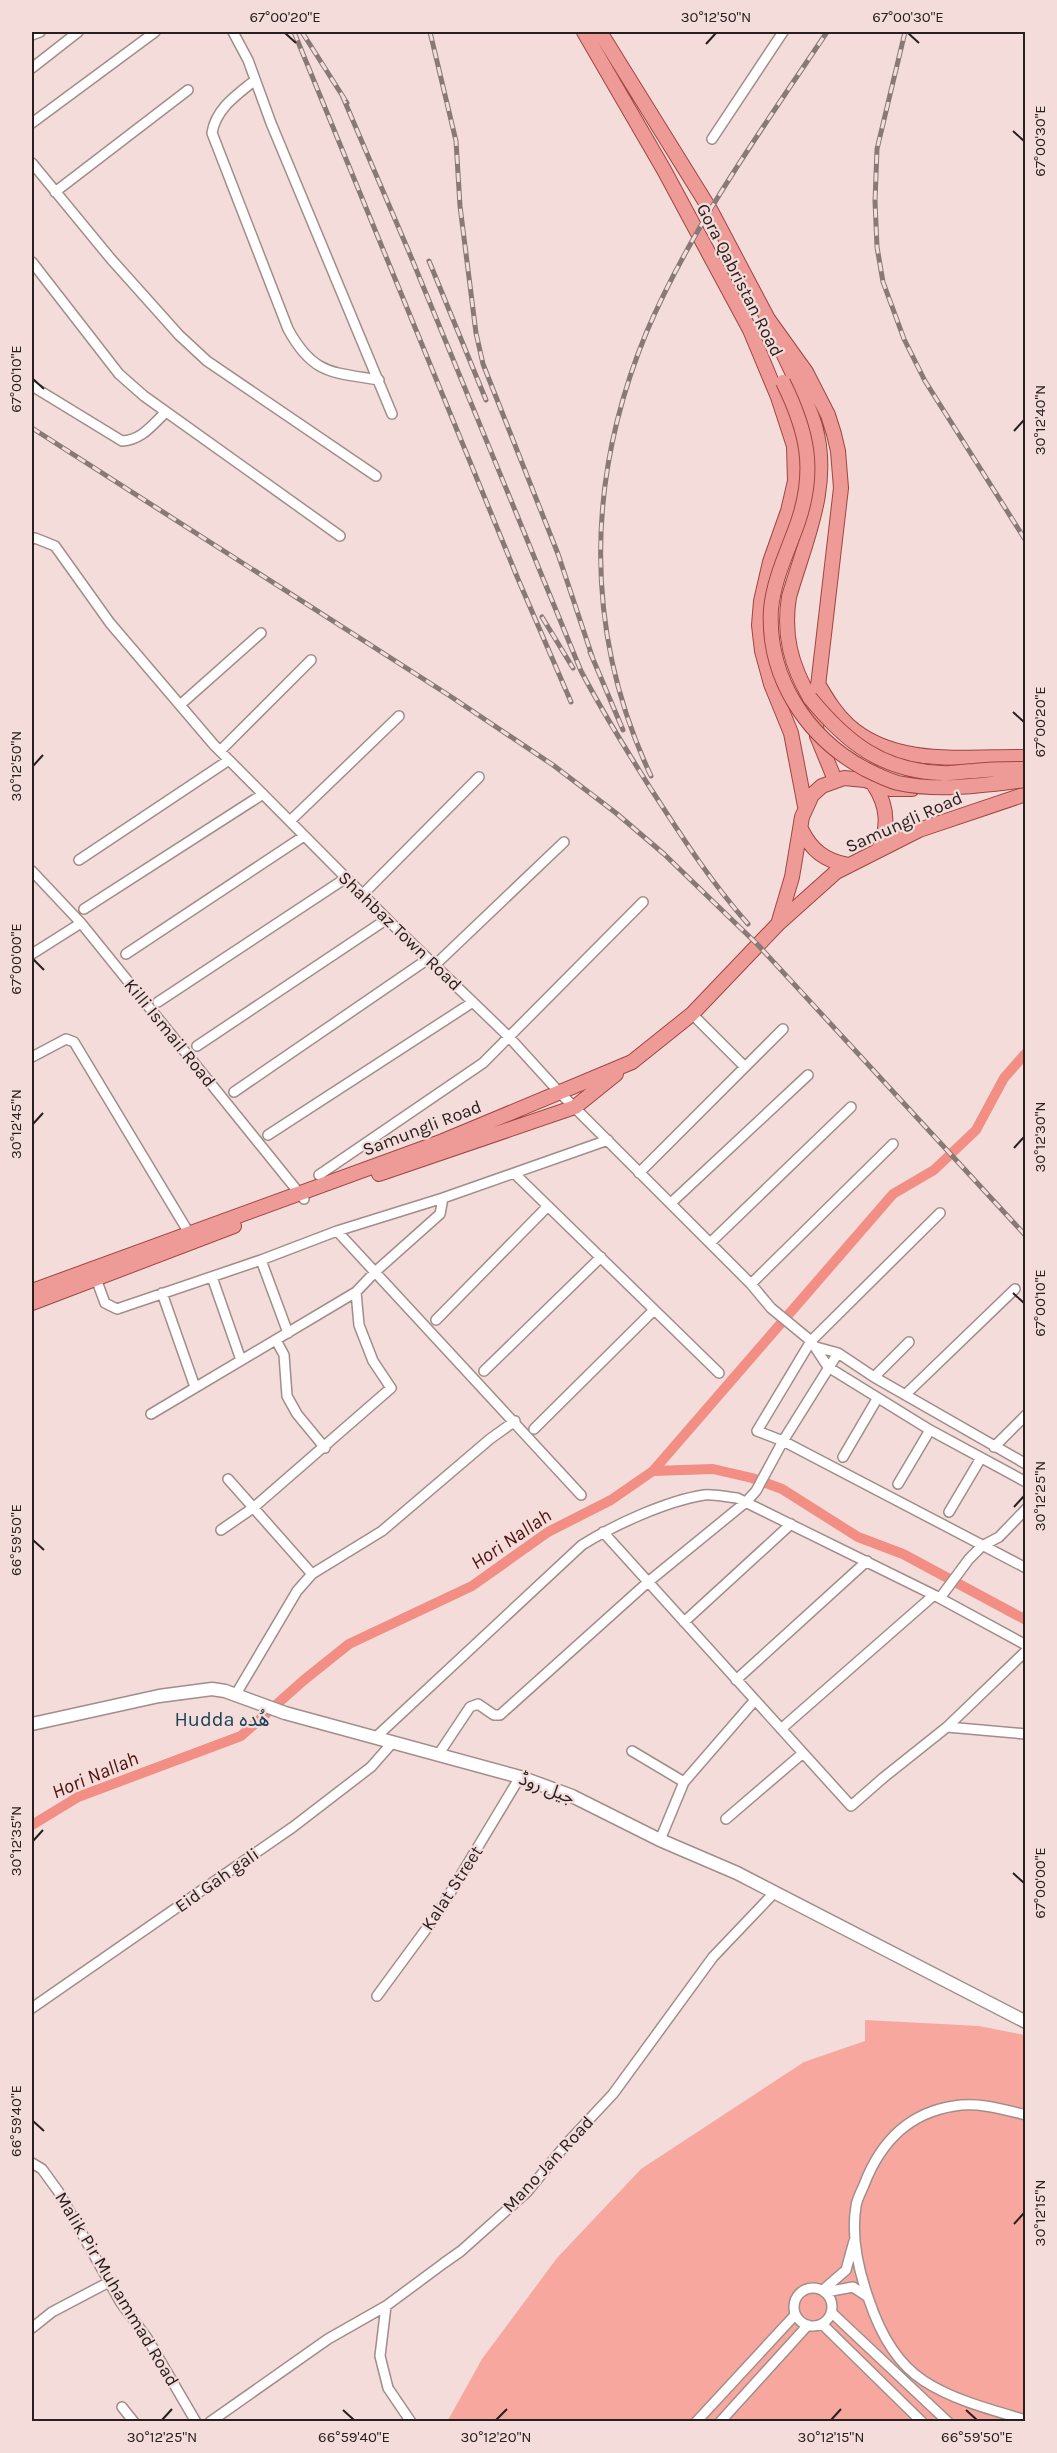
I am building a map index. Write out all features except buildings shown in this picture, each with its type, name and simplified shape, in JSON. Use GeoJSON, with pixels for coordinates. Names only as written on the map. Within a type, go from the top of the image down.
{"type":"FeatureCollection","features":[{"type":"Feature","properties":{"kind":"main road","name":"Gora Qabristan Road"},"geometry":{"type":"LineString","coordinates":[[584,32],[664,170],[750,330],[778,397],[794,446],[795,481],[788,511],[770,562],[761,602],[759,625],[762,651],[771,684],[794,746],[805,806]]}},
{"type":"Feature","properties":{"kind":"main road","name":"Gora Qabristan Road"},"geometry":{"type":"LineString","coordinates":[[600,32],[711,211],[768,319],[806,372],[828,415],[838,452],[841,488],[815,712],[817,736],[834,780]]}},
{"type":"Feature","properties":{"kind":"main road"},"geometry":{"type":"LineString","coordinates":[[768,319],[804,434],[809,465],[806,496],[782,563],[771,607],[774,652],[780,676],[788,693],[809,724],[841,755],[875,774],[896,782],[945,787],[1026,780]]}},
{"type":"Feature","properties":{"kind":"main road"},"geometry":{"type":"LineString","coordinates":[[750,330],[788,378],[815,426],[822,463],[818,500],[786,612],[791,658],[798,678],[810,698],[853,744],[881,760],[911,770],[943,774],[1026,769]]}},
{"type":"Feature","properties":{"kind":"main road"},"geometry":{"type":"LineString","coordinates":[[818,684],[849,726],[888,750],[920,756],[1026,756]]}},
{"type":"Feature","properties":{"kind":"main road","name":"Samungli Road"},"geometry":{"type":"LineString","coordinates":[[834,780],[855,778],[890,789],[924,788],[1026,764]]}},
{"type":"Feature","properties":{"kind":"main road"},"geometry":{"type":"LineString","coordinates":[[805,806],[822,786],[834,780]]}},
{"type":"Feature","properties":{"kind":"main road"},"geometry":{"type":"LineString","coordinates":[[874,785],[880,794],[886,816],[886,827],[879,849]]}},
{"type":"Feature","properties":{"kind":"main road","name":"Samungli Road"},"geometry":{"type":"LineString","coordinates":[[32,1291],[94,1274],[302,1196],[443,1141],[632,1062],[692,1014],[779,923],[821,884],[848,865],[919,830],[1026,794]]}},
{"type":"Feature","properties":{"kind":"main road","name":"Samungli Road"},"geometry":{"type":"LineString","coordinates":[[779,923],[792,877],[805,806]]}},
{"type":"Feature","properties":{"kind":"main road"},"geometry":{"type":"LineString","coordinates":[[801,829],[810,845],[824,858],[848,865]]}},
{"type":"Feature","properties":{"kind":"main road"},"geometry":{"type":"LineString","coordinates":[[302,1196],[575,1107],[632,1062]]}},
{"type":"Feature","properties":{"kind":"main road","name":"Samungli Road"},"geometry":{"type":"LineString","coordinates":[[32,1303],[189,1233],[302,1196]]}},
{"type":"Feature","properties":{"kind":"main road","name":"جیل روڈ"},"geometry":{"type":"LineString","coordinates":[[32,1724],[159,1696],[212,1689],[236,1694],[285,1713],[520,1777],[572,1796],[660,1840],[737,1873],[1026,2022]]}},
{"type":"Feature","properties":{"kind":"street"},"geometry":{"type":"LineString","coordinates":[[32,35],[40,32]]}},
{"type":"Feature","properties":{"kind":"street"},"geometry":{"type":"LineString","coordinates":[[32,68],[78,32]]}},
{"type":"Feature","properties":{"kind":"street"},"geometry":{"type":"LineString","coordinates":[[32,123],[155,32]]}},
{"type":"Feature","properties":{"kind":"street"},"geometry":{"type":"LineString","coordinates":[[233,32],[255,80],[392,414]]}},
{"type":"Feature","properties":{"kind":"street"},"geometry":{"type":"LineString","coordinates":[[712,139],[783,32]]}},
{"type":"Feature","properties":{"kind":"street"},"geometry":{"type":"LineString","coordinates":[[255,80],[221,111],[214,121],[212,133],[288,329],[300,349],[316,365],[328,371],[379,380]]}},
{"type":"Feature","properties":{"kind":"street"},"geometry":{"type":"LineString","coordinates":[[55,192],[188,90]]}},
{"type":"Feature","properties":{"kind":"street"},"geometry":{"type":"LineString","coordinates":[[32,163],[133,284],[207,362],[376,476]]}},
{"type":"Feature","properties":{"kind":"street"},"geometry":{"type":"LineString","coordinates":[[32,262],[119,374],[144,396],[340,536]]}},
{"type":"Feature","properties":{"kind":"street"},"geometry":{"type":"LineString","coordinates":[[32,386],[122,441],[142,435],[166,412]]}},
{"type":"Feature","properties":{"kind":"street","name":"Shahbaz Town Road"},"geometry":{"type":"LineString","coordinates":[[32,539],[35,537],[56,546],[110,623],[220,751],[387,919],[509,1037],[560,1093],[751,1284],[771,1308],[814,1344]]}},
{"type":"Feature","properties":{"kind":"street"},"geometry":{"type":"LineString","coordinates":[[180,705],[261,633]]}},
{"type":"Feature","properties":{"kind":"street"},"geometry":{"type":"LineString","coordinates":[[220,751],[311,660]]}},
{"type":"Feature","properties":{"kind":"street"},"geometry":{"type":"LineString","coordinates":[[290,821],[399,716]]}},
{"type":"Feature","properties":{"kind":"street"},"geometry":{"type":"LineString","coordinates":[[78,860],[229,760]]}},
{"type":"Feature","properties":{"kind":"street"},"geometry":{"type":"LineString","coordinates":[[363,894],[479,777]]}},
{"type":"Feature","properties":{"kind":"street"},"geometry":{"type":"LineString","coordinates":[[84,909],[263,794]]}},
{"type":"Feature","properties":{"kind":"street"},"geometry":{"type":"LineString","coordinates":[[126,954],[304,836]]}},
{"type":"Feature","properties":{"kind":"street"},"geometry":{"type":"LineString","coordinates":[[234,1092],[431,962],[564,842]]}},
{"type":"Feature","properties":{"kind":"street","name":"Killi Ismail Road"},"geometry":{"type":"LineString","coordinates":[[32,871],[81,923],[302,1196]]}},
{"type":"Feature","properties":{"kind":"street"},"geometry":{"type":"LineString","coordinates":[[158,1002],[346,878]]}},
{"type":"Feature","properties":{"kind":"street"},"geometry":{"type":"LineString","coordinates":[[319,1175],[483,1063],[643,902]]}},
{"type":"Feature","properties":{"kind":"street"},"geometry":{"type":"LineString","coordinates":[[197,1046],[387,919]]}},
{"type":"Feature","properties":{"kind":"street"},"geometry":{"type":"LineString","coordinates":[[32,954],[81,923]]}},
{"type":"Feature","properties":{"kind":"street"},"geometry":{"type":"LineString","coordinates":[[268,1135],[473,1002]]}},
{"type":"Feature","properties":{"kind":"street"},"geometry":{"type":"LineString","coordinates":[[692,1014],[745,1067]]}},
{"type":"Feature","properties":{"kind":"street"},"geometry":{"type":"LineString","coordinates":[[639,1173],[783,1029]]}},
{"type":"Feature","properties":{"kind":"street"},"geometry":{"type":"LineString","coordinates":[[32,1057],[66,1039],[74,1042],[189,1233]]}},
{"type":"Feature","properties":{"kind":"street"},"geometry":{"type":"LineString","coordinates":[[671,1203],[808,1075]]}},
{"type":"Feature","properties":{"kind":"street"},"geometry":{"type":"LineString","coordinates":[[710,1243],[851,1107]]}},
{"type":"Feature","properties":{"kind":"street"},"geometry":{"type":"LineString","coordinates":[[94,1274],[105,1303],[117,1309],[261,1260],[337,1231],[515,1174],[608,1140]]}},
{"type":"Feature","properties":{"kind":"street"},"geometry":{"type":"LineString","coordinates":[[751,1284],[893,1144]]}},
{"type":"Feature","properties":{"kind":"street"},"geometry":{"type":"LineString","coordinates":[[515,1174],[719,1373]]}},
{"type":"Feature","properties":{"kind":"street"},"geometry":{"type":"LineString","coordinates":[[151,1414],[356,1292],[376,1271],[440,1215],[443,1198]]}},
{"type":"Feature","properties":{"kind":"street"},"geometry":{"type":"LineString","coordinates":[[436,1320],[549,1206]]}},
{"type":"Feature","properties":{"kind":"street"},"geometry":{"type":"LineString","coordinates":[[940,1213],[814,1344],[757,1431],[783,1441],[1026,1568]]}},
{"type":"Feature","properties":{"kind":"street"},"geometry":{"type":"LineString","coordinates":[[337,1231],[581,1495]]}},
{"type":"Feature","properties":{"kind":"street"},"geometry":{"type":"LineString","coordinates":[[484,1371],[601,1257]]}},
{"type":"Feature","properties":{"kind":"street"},"geometry":{"type":"LineString","coordinates":[[261,1260],[288,1333]]}},
{"type":"Feature","properties":{"kind":"street"},"geometry":{"type":"LineString","coordinates":[[212,1276],[241,1360]]}},
{"type":"Feature","properties":{"kind":"street"},"geometry":{"type":"LineString","coordinates":[[905,1395],[1015,1289]]}},
{"type":"Feature","properties":{"kind":"street"},"geometry":{"type":"LineString","coordinates":[[220,1530],[253,1508],[325,1448],[391,1388],[373,1361],[359,1325],[356,1292]]}},
{"type":"Feature","properties":{"kind":"street"},"geometry":{"type":"LineString","coordinates":[[162,1293],[195,1387]]}},
{"type":"Feature","properties":{"kind":"street"},"geometry":{"type":"LineString","coordinates":[[534,1429],[654,1310]]}},
{"type":"Feature","properties":{"kind":"street"},"geometry":{"type":"LineString","coordinates":[[276,1340],[284,1355],[287,1396],[297,1414],[325,1448]]}},
{"type":"Feature","properties":{"kind":"street"},"geometry":{"type":"LineString","coordinates":[[874,1377],[909,1342]]}},
{"type":"Feature","properties":{"kind":"street"},"geometry":{"type":"LineString","coordinates":[[814,1344],[838,1353],[874,1377],[1026,1464]]}},
{"type":"Feature","properties":{"kind":"street"},"geometry":{"type":"LineString","coordinates":[[814,1344],[828,1367],[877,1399],[1026,1482]]}},
{"type":"Feature","properties":{"kind":"street"},"geometry":{"type":"LineString","coordinates":[[438,1755],[470,1707],[478,1704],[494,1715],[500,1715],[648,1582],[746,1502],[756,1491],[783,1441],[838,1353]]}},
{"type":"Feature","properties":{"kind":"street"},"geometry":{"type":"LineString","coordinates":[[843,1457],[877,1399]]}},
{"type":"Feature","properties":{"kind":"street"},"geometry":{"type":"LineString","coordinates":[[994,1447],[1026,1415]]}},
{"type":"Feature","properties":{"kind":"street"},"geometry":{"type":"LineString","coordinates":[[236,1694],[297,1591],[312,1574],[382,1531],[490,1439],[515,1421]]}},
{"type":"Feature","properties":{"kind":"street"},"geometry":{"type":"LineString","coordinates":[[898,1484],[930,1430]]}},
{"type":"Feature","properties":{"kind":"street"},"geometry":{"type":"LineString","coordinates":[[949,1512],[981,1458]]}},
{"type":"Feature","properties":{"kind":"street"},"geometry":{"type":"LineString","coordinates":[[228,1479],[312,1574]]}},
{"type":"Feature","properties":{"kind":"street"},"geometry":{"type":"LineString","coordinates":[[376,1737],[582,1545],[603,1532],[672,1504],[705,1495],[737,1498],[746,1502],[867,1561],[1026,1646]]}},
{"type":"Feature","properties":{"kind":"street"},"geometry":{"type":"LineString","coordinates":[[781,1729],[947,1590],[964,1565],[982,1546],[999,1537],[1026,1509]]}},
{"type":"Feature","properties":{"kind":"street"},"geometry":{"type":"LineString","coordinates":[[684,1622],[791,1524]]}},
{"type":"Feature","properties":{"kind":"street"},"geometry":{"type":"LineString","coordinates":[[603,1532],[851,1806],[947,1727],[1026,1651]]}},
{"type":"Feature","properties":{"kind":"street"},"geometry":{"type":"LineString","coordinates":[[736,1680],[867,1561]]}},
{"type":"Feature","properties":{"kind":"street"},"geometry":{"type":"LineString","coordinates":[[660,1840],[684,1782],[755,1700]]}},
{"type":"Feature","properties":{"kind":"street"},"geometry":{"type":"LineString","coordinates":[[947,1727],[1025,1733]]}},
{"type":"Feature","properties":{"kind":"street","name":"Eid Gah gali"},"geometry":{"type":"LineString","coordinates":[[32,2008],[293,1827],[371,1767],[393,1742]]}},
{"type":"Feature","properties":{"kind":"street"},"geometry":{"type":"LineString","coordinates":[[632,1751],[684,1782]]}},
{"type":"Feature","properties":{"kind":"street"},"geometry":{"type":"LineString","coordinates":[[726,1819],[803,1753]]}},
{"type":"Feature","properties":{"kind":"street","name":"Kalat Street"},"geometry":{"type":"LineString","coordinates":[[378,1996],[438,1913],[520,1777]]}},
{"type":"Feature","properties":{"kind":"street","name":"Mano Jan Road"},"geometry":{"type":"LineString","coordinates":[[210,2421],[328,2339],[386,2306],[461,2251],[527,2192],[568,2142],[613,2094],[713,1957],[775,1892]]}},
{"type":"Feature","properties":{"kind":"street"},"geometry":{"type":"LineString","coordinates":[[825,2291],[846,2270],[855,2236],[856,2205],[873,2162],[894,2133],[923,2114],[955,2106],[993,2106],[1026,2115]]}},
{"type":"Feature","properties":{"kind":"street","name":"Malik Pir Muhammad Road"},"geometry":{"type":"LineString","coordinates":[[32,2163],[42,2169],[58,2191],[111,2281],[121,2303],[147,2338],[196,2421]]}},
{"type":"Feature","properties":{"kind":"street"},"geometry":{"type":"LineString","coordinates":[[855,2236],[868,2297],[877,2323],[901,2361],[923,2381],[950,2394],[1026,2420]]}},
{"type":"Feature","properties":{"kind":"street"},"geometry":{"type":"LineString","coordinates":[[32,2328],[52,2312],[111,2281]]}},
{"type":"Feature","properties":{"kind":"street"},"geometry":{"type":"LineString","coordinates":[[868,2297],[853,2287],[825,2291],[810,2287],[799,2293],[794,2303],[795,2315],[808,2325],[822,2324],[922,2421]]}},
{"type":"Feature","properties":{"kind":"street"},"geometry":{"type":"LineString","coordinates":[[822,2324],[831,2312],[832,2301],[825,2291]]}},
{"type":"Feature","properties":{"kind":"street"},"geometry":{"type":"LineString","coordinates":[[386,2306],[380,2356],[388,2388],[411,2421]]}},
{"type":"Feature","properties":{"kind":"street"},"geometry":{"type":"LineString","coordinates":[[831,2312],[948,2421]]}},
{"type":"Feature","properties":{"kind":"street"},"geometry":{"type":"LineString","coordinates":[[696,2421],[795,2315]]}},
{"type":"Feature","properties":{"kind":"street"},"geometry":{"type":"LineString","coordinates":[[720,2421],[808,2325]]}},
{"type":"Feature","properties":{"kind":"street"},"geometry":{"type":"LineString","coordinates":[[123,2407],[134,2421]]}},
{"type":"Feature","properties":{"kind":"shaded area"},"geometry":{"type":"Polygon","coordinates":[[[865,2020],[979,2026],[1025,2035],[1025,2421],[447,2422],[482,2359],[557,2258],[641,2169],[804,2062],[865,2041],[865,2020]]]}},
{"type":"Feature","properties":{"kind":"waterway"},"geometry":{"type":"LineString","coordinates":[[653,1471],[893,1194],[934,1170],[976,1130],[1004,1078],[1026,1053]]}},
{"type":"Feature","properties":{"kind":"waterway","name":"Hori Nallah"},"geometry":{"type":"LineString","coordinates":[[32,1825],[78,1797],[241,1736],[349,1644],[472,1586],[548,1532],[611,1500],[653,1471],[713,1469],[752,1478],[782,1489],[858,1537],[903,1554],[1026,1620]]}},
{"type":"Feature","properties":{"kind":"railway"},"geometry":{"type":"LineString","coordinates":[[294,32],[518,579],[571,702]]}},
{"type":"Feature","properties":{"kind":"railway"},"geometry":{"type":"LineString","coordinates":[[302,32],[347,103]]}},
{"type":"Feature","properties":{"kind":"railway"},"geometry":{"type":"LineString","coordinates":[[430,32],[456,141],[460,206],[476,333],[483,364],[558,554],[593,659]]}},
{"type":"Feature","properties":{"kind":"railway"},"geometry":{"type":"LineString","coordinates":[[651,776],[629,721],[613,666],[604,610],[601,554],[604,498],[612,442],[627,386],[647,331],[685,253],[730,177],[827,32]]}},
{"type":"Feature","properties":{"kind":"railway"},"geometry":{"type":"LineString","coordinates":[[905,32],[877,149],[875,201],[877,247],[883,282],[904,339],[925,381],[1026,541]]}},
{"type":"Feature","properties":{"kind":"railway"},"geometry":{"type":"LineString","coordinates":[[342,95],[581,671],[672,822],[708,874],[748,924]]}},
{"type":"Feature","properties":{"kind":"railway"},"geometry":{"type":"LineString","coordinates":[[429,261],[486,400]]}},
{"type":"Feature","properties":{"kind":"railway"},"geometry":{"type":"LineString","coordinates":[[32,428],[450,696],[553,765],[616,813],[664,854],[758,945],[1026,1236]]}},
{"type":"Feature","properties":{"kind":"railway"},"geometry":{"type":"LineString","coordinates":[[542,617],[573,668]]}},
{"type":"Feature","properties":{"kind":"railway"},"geometry":{"type":"LineString","coordinates":[[590,652],[623,730]]}},
{"type":"Feature","properties":{"kind":"district","name":"Hudda ھُدہ"},"geometry":{"type":"Point","coordinates":[222,1719]}}]}
